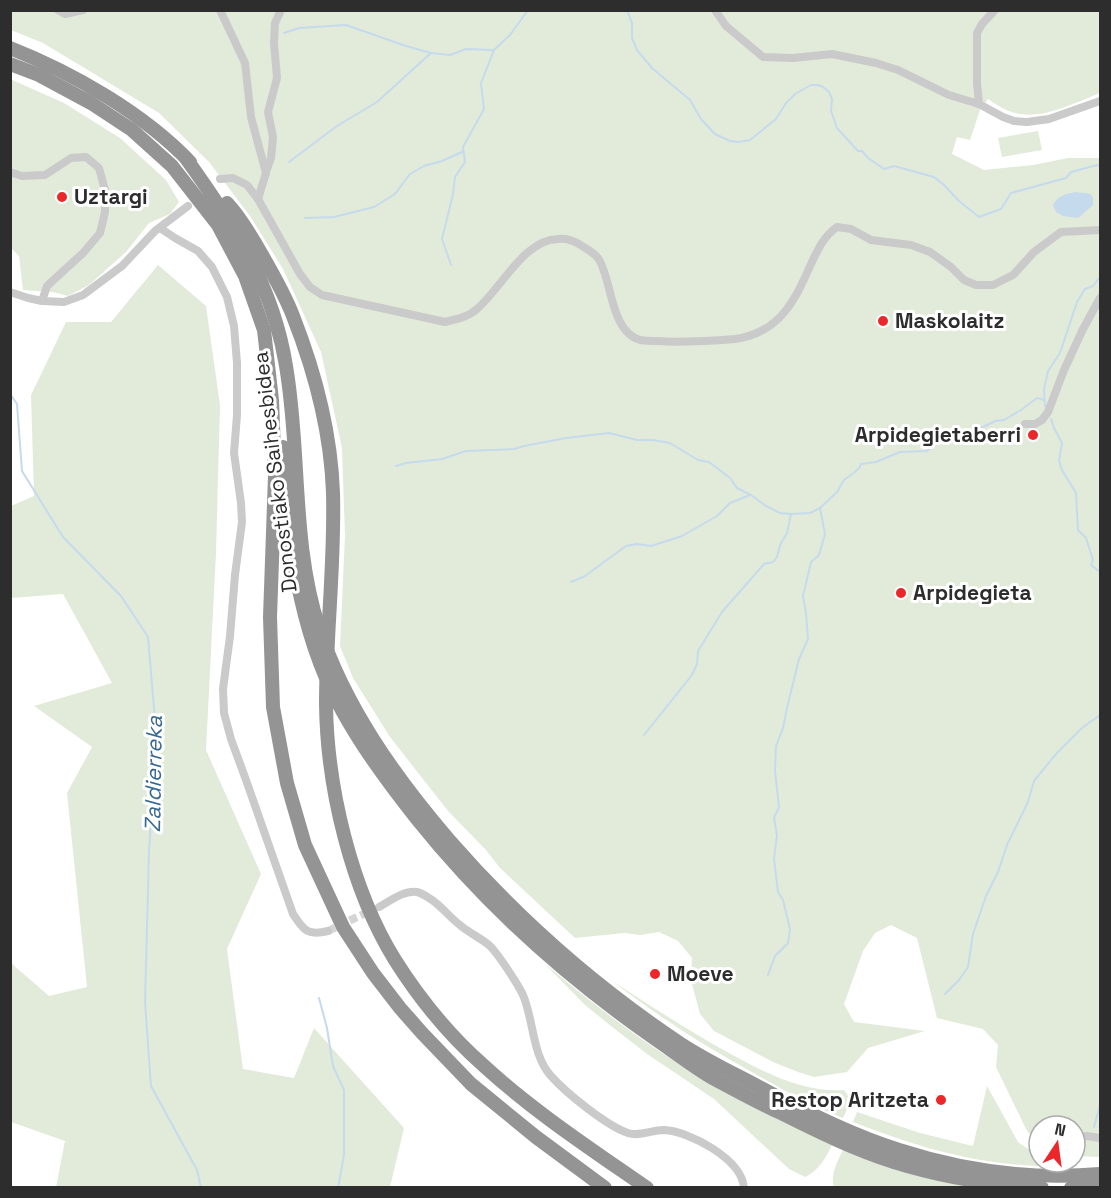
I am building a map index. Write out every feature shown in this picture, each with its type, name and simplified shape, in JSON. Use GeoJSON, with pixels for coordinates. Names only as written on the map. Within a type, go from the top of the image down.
{"type":"FeatureCollection","features":[{"type":"Feature","properties":{"kind":"highway"},"geometry":{"type":"LineString","coordinates":[[10,48],[63,72],[119,104],[157,132],[184,157],[234,211],[274,276],[293,314],[315,382],[327,437],[333,492],[326,705],[331,773],[345,841],[369,910],[394,958],[421,998],[440,1022],[481,1064],[527,1102],[647,1188]]}},
{"type":"Feature","properties":{"kind":"highway"},"geometry":{"type":"LineString","coordinates":[[10,64],[39,75],[91,103],[132,130],[172,166],[218,225],[245,276],[264,330],[272,400],[275,476],[270,617],[273,707],[287,783],[305,844],[343,927],[373,973],[422,1033],[471,1084],[536,1137],[605,1188]]}},
{"type":"Feature","properties":{"kind":"highway","name":"Donostiako Saihesbidea"},"geometry":{"type":"LineString","coordinates":[[184,157],[246,248],[275,316],[287,367],[294,430],[298,510],[308,584],[330,659],[350,712],[374,761],[438,844],[474,885],[527,938],[564,970],[622,1016],[711,1076],[814,1130],[894,1162],[975,1181],[1042,1188]]}},
{"type":"Feature","properties":{"kind":"highway","name":"Donostiako Saihesbidea"},"geometry":{"type":"LineString","coordinates":[[264,330],[280,401],[287,516],[301,603],[320,664],[350,712],[369,734],[435,824],[527,922],[568,959],[683,1046],[817,1118],[896,1150],[975,1169],[1017,1175],[1101,1174]]}},
{"type":"Feature","properties":{"kind":"highway"},"geometry":{"type":"LineString","coordinates":[[1071,1188],[1101,1185]]}},
{"type":"Feature","properties":{"kind":"street"},"geometry":{"type":"LineString","coordinates":[[58,10],[65,14],[83,10]]}},
{"type":"Feature","properties":{"kind":"street"},"geometry":{"type":"LineString","coordinates":[[220,10],[245,63],[251,117],[266,173]]}},
{"type":"Feature","properties":{"kind":"street"},"geometry":{"type":"LineString","coordinates":[[258,199],[271,158],[273,137],[268,112],[277,78],[275,23],[281,10]]}},
{"type":"Feature","properties":{"kind":"street"},"geometry":{"type":"LineString","coordinates":[[715,10],[726,26],[763,57],[793,58],[832,54],[876,63],[898,70],[949,95],[979,104],[1014,121],[1049,119],[1101,101]]}},
{"type":"Feature","properties":{"kind":"street"},"geometry":{"type":"LineString","coordinates":[[979,104],[977,33],[995,10]]}},
{"type":"Feature","properties":{"kind":"street"},"geometry":{"type":"LineString","coordinates":[[10,172],[22,176],[45,175],[71,158],[86,157],[99,168],[105,190],[105,212],[100,233],[83,253],[47,286],[42,301]]}},
{"type":"Feature","properties":{"kind":"street"},"geometry":{"type":"LineString","coordinates":[[220,179],[233,178],[247,185],[258,199],[300,274],[310,287],[322,295],[445,322],[462,318],[478,309],[520,259],[542,242],[556,238],[571,239],[597,258],[619,319],[628,333],[639,340],[662,342],[699,342],[738,338],[766,329],[790,307],[827,234],[837,227],[851,229],[871,240],[911,245],[930,252],[964,280],[976,285],[993,285],[1013,274],[1034,252],[1061,232],[1101,230]]}},
{"type":"Feature","properties":{"kind":"street"},"geometry":{"type":"LineString","coordinates":[[10,291],[42,301],[64,302],[83,295],[122,266],[155,231],[188,206]]}},
{"type":"Feature","properties":{"kind":"street"},"geometry":{"type":"LineString","coordinates":[[160,228],[198,251],[212,267],[227,297],[234,326],[237,373],[234,453],[242,522],[224,689],[224,713],[231,739],[293,914],[306,930],[315,934],[328,931]]}},
{"type":"Feature","properties":{"kind":"street"},"geometry":{"type":"LineString","coordinates":[[1025,424],[1035,424],[1042,420],[1048,412],[1083,329],[1101,298]]}},
{"type":"Feature","properties":{"kind":"street"},"geometry":{"type":"LineString","coordinates":[[380,907],[410,892],[419,892],[433,900],[455,922],[490,946],[500,958],[523,994],[542,1065],[567,1092],[610,1124],[625,1132],[636,1135],[661,1130],[673,1131],[690,1137],[728,1159],[741,1175],[744,1188]]}},
{"type":"Feature","properties":{"kind":"green space"},"geometry":{"type":"Polygon","coordinates":[[[10,11],[1100,11],[1100,93],[1055,110],[1031,115],[1009,111],[988,99],[980,110],[970,140],[957,137],[952,154],[984,170],[1033,165],[1068,158],[1100,158],[1100,1157],[1087,1156],[1087,1114],[1027,1114],[1027,1131],[996,1067],[998,1045],[983,1029],[937,1018],[917,938],[891,925],[875,933],[863,951],[844,1004],[854,1022],[925,1031],[868,1048],[847,1072],[814,1077],[773,1062],[714,1031],[700,1014],[691,980],[692,958],[678,941],[659,932],[575,938],[500,868],[448,811],[390,737],[353,678],[340,646],[345,536],[342,448],[321,352],[283,269],[250,216],[209,162],[159,113],[43,43],[11,30],[10,11]]]}},
{"type":"Feature","properties":{"kind":"green space"},"geometry":{"type":"Polygon","coordinates":[[[10,79],[64,103],[120,138],[166,180],[179,202],[170,214],[149,223],[126,252],[89,285],[68,296],[53,292],[23,290],[19,256],[11,248],[10,79]]]}},
{"type":"Feature","properties":{"kind":"green space"},"geometry":{"type":"Polygon","coordinates":[[[1038,131],[1042,150],[1002,157],[998,138],[1038,131]]]}},
{"type":"Feature","properties":{"kind":"green space"},"geometry":{"type":"Polygon","coordinates":[[[158,265],[206,306],[220,405],[216,553],[206,750],[261,874],[227,949],[243,1069],[294,1078],[314,1028],[404,1128],[390,1187],[56,1187],[65,1141],[11,1122],[11,963],[49,996],[87,987],[67,793],[92,747],[34,706],[112,683],[63,594],[11,598],[11,506],[34,496],[31,395],[66,322],[111,322],[158,265]]]}},
{"type":"Feature","properties":{"kind":"green space"},"geometry":{"type":"Polygon","coordinates":[[[543,962],[605,1013],[671,1059],[731,1095],[832,1145],[818,1168],[805,1177],[789,1169],[714,1099],[647,1054],[585,1005],[543,962]]]}},
{"type":"Feature","properties":{"kind":"green space"},"geometry":{"type":"Polygon","coordinates":[[[611,980],[692,1032],[764,1071],[811,1088],[844,1090],[849,1097],[849,1105],[843,1118],[799,1098],[719,1053],[664,1018],[611,980]]]}},
{"type":"Feature","properties":{"kind":"green space"},"geometry":{"type":"Polygon","coordinates":[[[987,1086],[1018,1142],[1027,1148],[1027,1165],[991,1162],[951,1154],[911,1143],[853,1122],[857,1112],[920,1133],[973,1146],[987,1086]]]}},
{"type":"Feature","properties":{"kind":"green space"},"geometry":{"type":"Polygon","coordinates":[[[843,1150],[907,1173],[974,1187],[834,1188],[836,1164],[843,1150]]]}},
{"type":"Feature","properties":{"kind":"water"},"geometry":{"type":"Polygon","coordinates":[[[1076,192],[1091,195],[1093,205],[1078,218],[1063,216],[1056,212],[1053,205],[1057,199],[1076,192]]]}},
{"type":"Feature","properties":{"kind":"waterway"},"geometry":{"type":"LineString","coordinates":[[451,265],[442,239],[455,177],[465,162],[463,147],[484,109],[481,83],[494,50],[510,35],[528,10]]}},
{"type":"Feature","properties":{"kind":"waterway"},"geometry":{"type":"LineString","coordinates":[[627,10],[632,23],[632,38],[637,50],[652,68],[690,100],[701,119],[715,134],[730,141],[750,140],[776,119],[795,94],[811,85],[818,85],[829,92],[832,99],[831,111],[837,128],[858,151],[862,151],[884,169],[894,166],[934,177],[979,217],[1001,209],[1011,193],[1066,178],[1071,172],[1100,166]]}},
{"type":"Feature","properties":{"kind":"waterway"},"geometry":{"type":"LineString","coordinates":[[284,33],[299,28],[346,25],[431,53],[450,55],[466,49],[493,50]]}},
{"type":"Feature","properties":{"kind":"waterway"},"geometry":{"type":"LineString","coordinates":[[289,162],[337,126],[377,102],[431,53]]}},
{"type":"Feature","properties":{"kind":"waterway"},"geometry":{"type":"LineString","coordinates":[[305,218],[334,217],[374,207],[395,194],[410,174],[424,166],[462,152]]}},
{"type":"Feature","properties":{"kind":"waterway","name":"Arpidegieta"},"geometry":{"type":"LineString","coordinates":[[1045,406],[1044,389],[1048,371],[1060,353],[1077,302],[1085,289],[1093,286],[1100,277]]}},
{"type":"Feature","properties":{"kind":"waterway","name":"Zaldierreka"},"geometry":{"type":"LineString","coordinates":[[10,394],[17,404],[22,471],[63,537],[121,596],[148,637],[156,732],[149,852],[145,1002],[151,1086],[197,1170],[201,1188]]}},
{"type":"Feature","properties":{"kind":"waterway"},"geometry":{"type":"LineString","coordinates":[[396,466],[442,459],[466,451],[514,449],[566,438],[609,433],[637,440],[670,443],[698,460],[709,462],[730,478],[737,488],[766,506],[780,513],[810,513],[820,508],[837,492],[844,480],[861,464],[876,462],[900,452],[927,451],[943,438],[967,435],[995,421],[1004,420],[1037,398],[1044,400]]}},
{"type":"Feature","properties":{"kind":"waterway"},"geometry":{"type":"LineString","coordinates":[[1051,419],[1062,443],[1059,461],[1062,470],[1076,493],[1078,530],[1086,538],[1093,560],[1091,565],[1100,572]]}},
{"type":"Feature","properties":{"kind":"waterway"},"geometry":{"type":"LineString","coordinates":[[571,582],[585,576],[626,546],[637,544],[651,546],[682,536],[717,516],[730,503],[750,495]]}},
{"type":"Feature","properties":{"kind":"waterway"},"geometry":{"type":"LineString","coordinates":[[768,975],[775,956],[788,943],[790,929],[783,900],[778,892],[774,859],[777,835],[774,818],[779,807],[775,771],[776,746],[783,728],[799,659],[808,639],[803,596],[811,562],[819,555],[825,534],[820,508]]}},
{"type":"Feature","properties":{"kind":"waterway"},"geometry":{"type":"LineString","coordinates":[[644,735],[692,675],[697,664],[698,651],[722,612],[764,564],[773,562],[777,557],[780,545],[787,533],[791,514]]}},
{"type":"Feature","properties":{"kind":"waterway"},"geometry":{"type":"LineString","coordinates":[[945,994],[968,967],[973,934],[986,896],[1028,802],[1034,781],[1056,754],[1082,728],[1100,715]]}},
{"type":"Feature","properties":{"kind":"waterway"},"geometry":{"type":"LineString","coordinates":[[319,998],[333,1066],[344,1090],[344,1155],[338,1188]]}},
{"type":"Feature","properties":{"kind":"waterway"},"geometry":{"type":"LineString","coordinates":[[1094,1127],[1100,1105]]}},
{"type":"Feature","properties":{"kind":"tunnel"},"geometry":{"type":"LineString","coordinates":[[328,931],[372,910]]}},
{"type":"Feature","properties":{"kind":"place","name":"Uztargi"},"geometry":{"type":"Point","coordinates":[62,197]}},
{"type":"Feature","properties":{"kind":"place","name":"Maskolaitz"},"geometry":{"type":"Point","coordinates":[883,321]}},
{"type":"Feature","properties":{"kind":"place","name":"Arpidegietaberri"},"geometry":{"type":"Point","coordinates":[1033,435]}},
{"type":"Feature","properties":{"kind":"place","name":"Arpidegieta"},"geometry":{"type":"Point","coordinates":[901,593]}},
{"type":"Feature","properties":{"kind":"place","name":"Moeve"},"geometry":{"type":"Point","coordinates":[655,974]}},
{"type":"Feature","properties":{"kind":"place","name":"Restop Aritzeta"},"geometry":{"type":"Point","coordinates":[941,1100]}}]}
